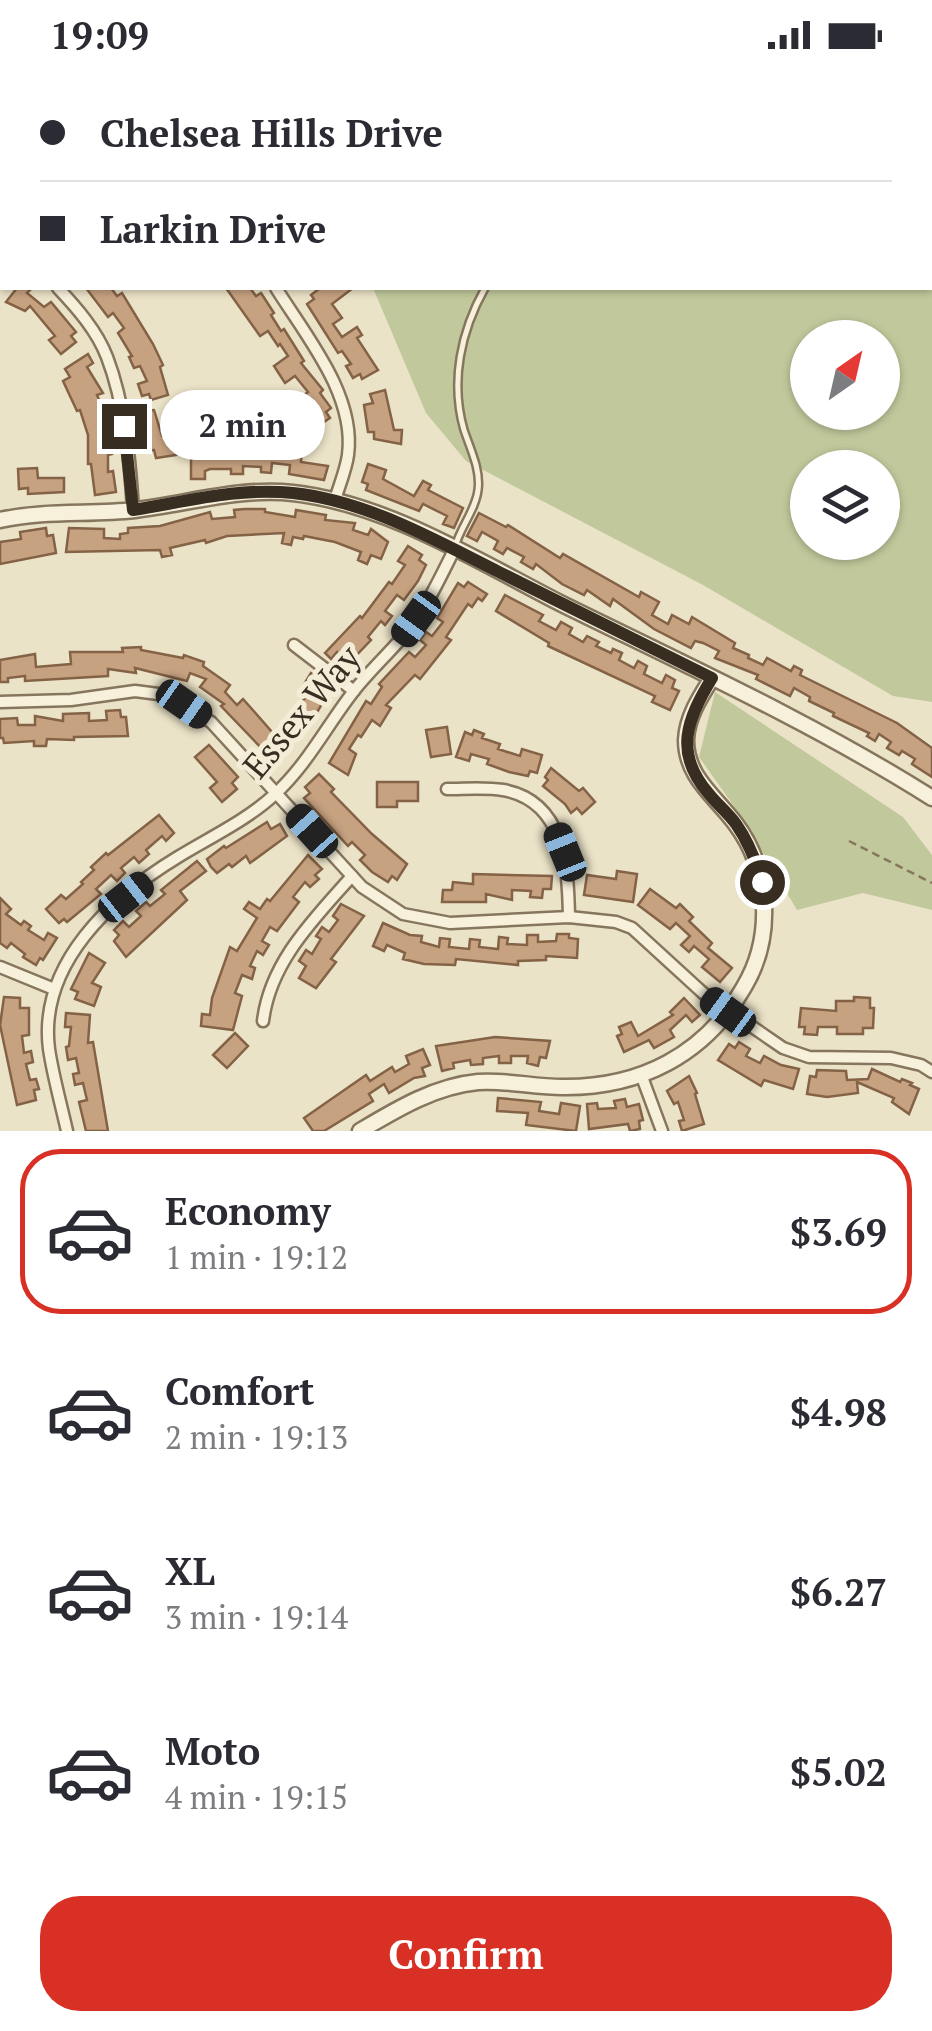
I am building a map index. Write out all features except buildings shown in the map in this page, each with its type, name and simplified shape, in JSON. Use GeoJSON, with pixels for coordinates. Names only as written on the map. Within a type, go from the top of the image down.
{"type":"FeatureCollection","features":[{"type":"Feature","properties":{"kind":"street"},"geometry":{"type":"LineString","coordinates":[[60,290],[94,331],[107,357],[124,426],[133,510]]}},
{"type":"Feature","properties":{"kind":"street"},"geometry":{"type":"LineString","coordinates":[[277,290],[347,415],[348,458],[335,500]]}},
{"type":"Feature","properties":{"kind":"street"},"geometry":{"type":"LineString","coordinates":[[0,520],[47,511],[133,510],[256,493],[290,492],[335,500],[454,550],[712,678],[852,748],[932,798]]}},
{"type":"Feature","properties":{"kind":"street","name":"Essex Way"},"geometry":{"type":"LineString","coordinates":[[66,1131],[49,1046],[54,989],[64,966],[101,918],[171,861],[276,794],[313,753],[354,691],[411,626],[454,550]]}},
{"type":"Feature","properties":{"kind":"street"},"geometry":{"type":"LineString","coordinates":[[294,645],[354,691]]}},
{"type":"Feature","properties":{"kind":"street"},"geometry":{"type":"LineString","coordinates":[[360,1131],[425,1095],[476,1082],[592,1087],[642,1076],[690,1050],[728,1012],[749,980],[756,960],[764,902],[762,882],[746,840],[696,776],[688,756],[686,738],[692,712],[712,678]]}},
{"type":"Feature","properties":{"kind":"street"},"geometry":{"type":"LineString","coordinates":[[0,702],[71,700],[135,691],[166,695],[210,722],[352,876],[378,900],[403,914],[427,921],[570,917],[616,922],[632,928],[703,993],[783,1048],[809,1057],[891,1058],[932,1072]]}},
{"type":"Feature","properties":{"kind":"street"},"geometry":{"type":"LineString","coordinates":[[448,789],[504,790],[546,813],[565,852],[570,917]]}},
{"type":"Feature","properties":{"kind":"street"},"geometry":{"type":"LineString","coordinates":[[263,1022],[266,1001],[280,966],[310,922],[352,876]]}},
{"type":"Feature","properties":{"kind":"street"},"geometry":{"type":"LineString","coordinates":[[0,967],[54,989]]}},
{"type":"Feature","properties":{"kind":"street"},"geometry":{"type":"LineString","coordinates":[[642,1076],[662,1131]]}},
{"type":"Feature","properties":{"kind":"lane"},"geometry":{"type":"LineString","coordinates":[[454,550],[478,491],[476,468],[458,404],[458,367],[467,329],[484,290]]}},
{"type":"Feature","properties":{"kind":"path"},"geometry":{"type":"LineString","coordinates":[[848,842],[932,883]]}},
{"type":"Feature","properties":{"kind":"green space"},"geometry":{"type":"Polygon","coordinates":[[[374,290],[932,290],[932,702],[893,696],[703,585],[466,461],[426,413],[374,290]]]}},
{"type":"Feature","properties":{"kind":"green space"},"geometry":{"type":"Polygon","coordinates":[[[715,692],[903,817],[932,855],[932,910],[863,893],[797,910],[741,816],[699,757],[715,692]]]}},
{"type":"Feature","properties":{"kind":"route"},"geometry":{"type":"LineString","coordinates":[[124,426],[133,510],[256,493],[290,492],[335,500],[401,524],[712,678],[692,712],[686,738],[688,756],[706,792],[746,840],[762,882]]}}]}
